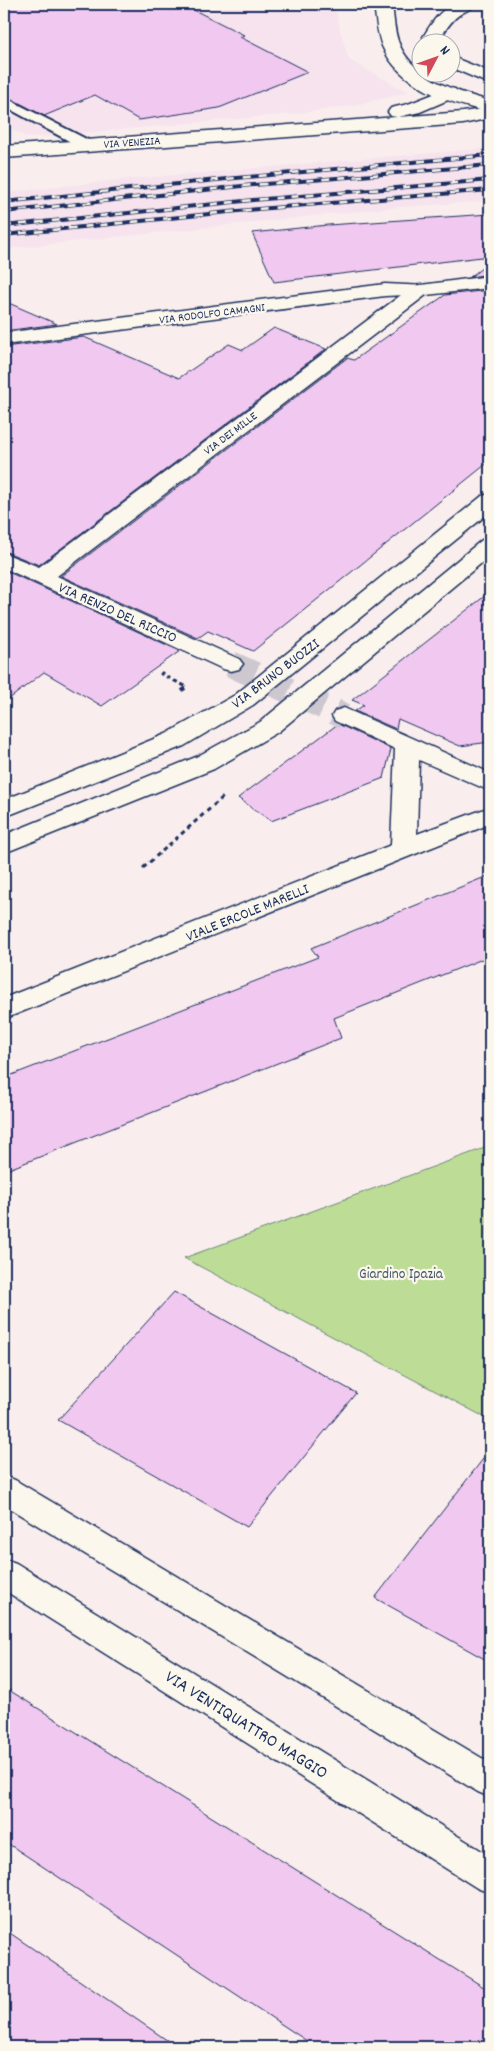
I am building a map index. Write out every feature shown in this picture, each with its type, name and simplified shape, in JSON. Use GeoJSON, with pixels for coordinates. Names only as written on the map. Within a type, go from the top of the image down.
{"type":"FeatureCollection","features":[{"type":"Feature","properties":{"kind":"street"},"geometry":{"type":"LineString","coordinates":[[383,4],[390,45],[407,68],[420,78],[448,93],[490,107]]}},
{"type":"Feature","properties":{"kind":"street"},"geometry":{"type":"LineString","coordinates":[[435,32],[441,20],[452,11],[467,4]]}},
{"type":"Feature","properties":{"kind":"street"},"geometry":{"type":"LineString","coordinates":[[462,68],[490,79]]}},
{"type":"Feature","properties":{"kind":"street","name":"VIA VENEZIA"},"geometry":{"type":"LineString","coordinates":[[259,132],[381,115],[414,108],[448,93]]}},
{"type":"Feature","properties":{"kind":"street","name":"VIA VENEZIA"},"geometry":{"type":"LineString","coordinates":[[4,152],[463,118],[490,113]]}},
{"type":"Feature","properties":{"kind":"street","name":"VIA RODOLFO CAMAGNI"},"geometry":{"type":"LineString","coordinates":[[4,339],[384,290],[420,290],[490,282]]}},
{"type":"Feature","properties":{"kind":"street","name":"VIA DEI MILLE"},"geometry":{"type":"LineString","coordinates":[[40,577],[420,290]]}},
{"type":"Feature","properties":{"kind":"street","name":"VIA BRUNO BUOZZI"},"geometry":{"type":"LineString","coordinates":[[4,809],[175,740],[244,700],[490,501]]}},
{"type":"Feature","properties":{"kind":"street"},"geometry":{"type":"LineString","coordinates":[[4,845],[205,763],[268,727],[490,545]]}},
{"type":"Feature","properties":{"kind":"street","name":"VIA RENZO DEL RICCIO"},"geometry":{"type":"LineString","coordinates":[[4,560],[231,664]]}},
{"type":"Feature","properties":{"kind":"street"},"geometry":{"type":"LineString","coordinates":[[344,716],[490,783]]}},
{"type":"Feature","properties":{"kind":"street"},"geometry":{"type":"LineString","coordinates":[[404,850],[407,746]]}},
{"type":"Feature","properties":{"kind":"street","name":"VIALE ERCOLE MARELLI"},"geometry":{"type":"LineString","coordinates":[[4,1009],[490,815]]}},
{"type":"Feature","properties":{"kind":"street"},"geometry":{"type":"LineString","coordinates":[[4,1489],[490,1780]]}},
{"type":"Feature","properties":{"kind":"street","name":"VIA VENTIQUATTRO MAGGIO"},"geometry":{"type":"LineString","coordinates":[[4,1573],[490,1876]]}},
{"type":"Feature","properties":{"kind":"lane"},"geometry":{"type":"LineString","coordinates":[[4,101],[87,145]]}},
{"type":"Feature","properties":{"kind":"path"},"geometry":{"type":"LineString","coordinates":[[160,674],[187,687],[176,695]]}},
{"type":"Feature","properties":{"kind":"path"},"geometry":{"type":"LineString","coordinates":[[143,868],[228,793]]}},
{"type":"Feature","properties":{"kind":"shaded area"},"geometry":{"type":"Polygon","coordinates":[[[4,4],[335,4],[340,31],[349,60],[408,92],[353,106],[293,114],[27,138],[4,125],[4,4]]]}},
{"type":"Feature","properties":{"kind":"shaded area"},"geometry":{"type":"Polygon","coordinates":[[[490,148],[490,201],[388,208],[4,249],[4,193],[118,180],[490,148]]]}},
{"type":"Feature","properties":{"kind":"green space","name":"Giardino Ipazia"},"geometry":{"type":"Polygon","coordinates":[[[490,1146],[490,1420],[184,1258],[490,1146]]]}},
{"type":"Feature","properties":{"kind":"building"},"geometry":{"type":"Polygon","coordinates":[[[4,4],[182,4],[244,35],[240,37],[308,72],[219,108],[139,120],[95,95],[44,116],[4,95],[4,4]]]}},
{"type":"Feature","properties":{"kind":"building"},"geometry":{"type":"Polygon","coordinates":[[[490,214],[490,256],[274,282],[252,233],[328,225],[490,214]]]}},
{"type":"Feature","properties":{"kind":"building"},"geometry":{"type":"Polygon","coordinates":[[[490,262],[490,274],[470,277],[490,262]]]}},
{"type":"Feature","properties":{"kind":"building"},"geometry":{"type":"Polygon","coordinates":[[[490,290],[490,461],[253,651],[208,631],[198,638],[61,576],[347,358],[354,360],[445,295],[490,290]]]}},
{"type":"Feature","properties":{"kind":"building"},"geometry":{"type":"Polygon","coordinates":[[[4,301],[57,324],[4,331],[4,301]]]}},
{"type":"Feature","properties":{"kind":"building"},"geometry":{"type":"Polygon","coordinates":[[[274,328],[326,349],[39,565],[4,551],[4,347],[84,337],[179,378],[229,344],[243,350],[274,328]]]}},
{"type":"Feature","properties":{"kind":"building"},"geometry":{"type":"Polygon","coordinates":[[[4,570],[180,651],[102,706],[44,672],[4,703],[4,570]]]}},
{"type":"Feature","properties":{"kind":"building"},"geometry":{"type":"Polygon","coordinates":[[[490,592],[490,742],[460,746],[398,719],[396,729],[355,711],[364,705],[352,700],[490,592]]]}},
{"type":"Feature","properties":{"kind":"building"},"geometry":{"type":"Polygon","coordinates":[[[338,724],[391,749],[384,778],[271,821],[238,798],[338,724]]]}},
{"type":"Feature","properties":{"kind":"building"},"geometry":{"type":"Polygon","coordinates":[[[490,875],[490,956],[334,1018],[341,1038],[4,1171],[4,1078],[318,957],[311,948],[490,875]]]}},
{"type":"Feature","properties":{"kind":"building"},"geometry":{"type":"Polygon","coordinates":[[[174,1292],[356,1393],[247,1527],[58,1420],[174,1292]]]}},
{"type":"Feature","properties":{"kind":"building"},"geometry":{"type":"Polygon","coordinates":[[[490,1450],[490,1662],[375,1598],[490,1450]]]}},
{"type":"Feature","properties":{"kind":"building"},"geometry":{"type":"Polygon","coordinates":[[[4,1687],[490,1991],[490,2047],[316,2047],[4,1841],[4,1687]]]}},
{"type":"Feature","properties":{"kind":"building"},"geometry":{"type":"Polygon","coordinates":[[[4,1929],[177,2047],[4,2047],[4,1929]]]}},
{"type":"Feature","properties":{"kind":"tunnel"},"geometry":{"type":"LineString","coordinates":[[231,664],[344,716]]}},
{"type":"Feature","properties":{"kind":"railway"},"geometry":{"type":"LineString","coordinates":[[4,202],[236,178],[490,155]]}},
{"type":"Feature","properties":{"kind":"railway"},"geometry":{"type":"LineString","coordinates":[[4,212],[242,186],[490,165]]}},
{"type":"Feature","properties":{"kind":"railway"},"geometry":{"type":"LineString","coordinates":[[4,226],[253,200],[490,180]]}},
{"type":"Feature","properties":{"kind":"railway"},"geometry":{"type":"LineString","coordinates":[[4,235],[258,209],[490,190]]}}]}
